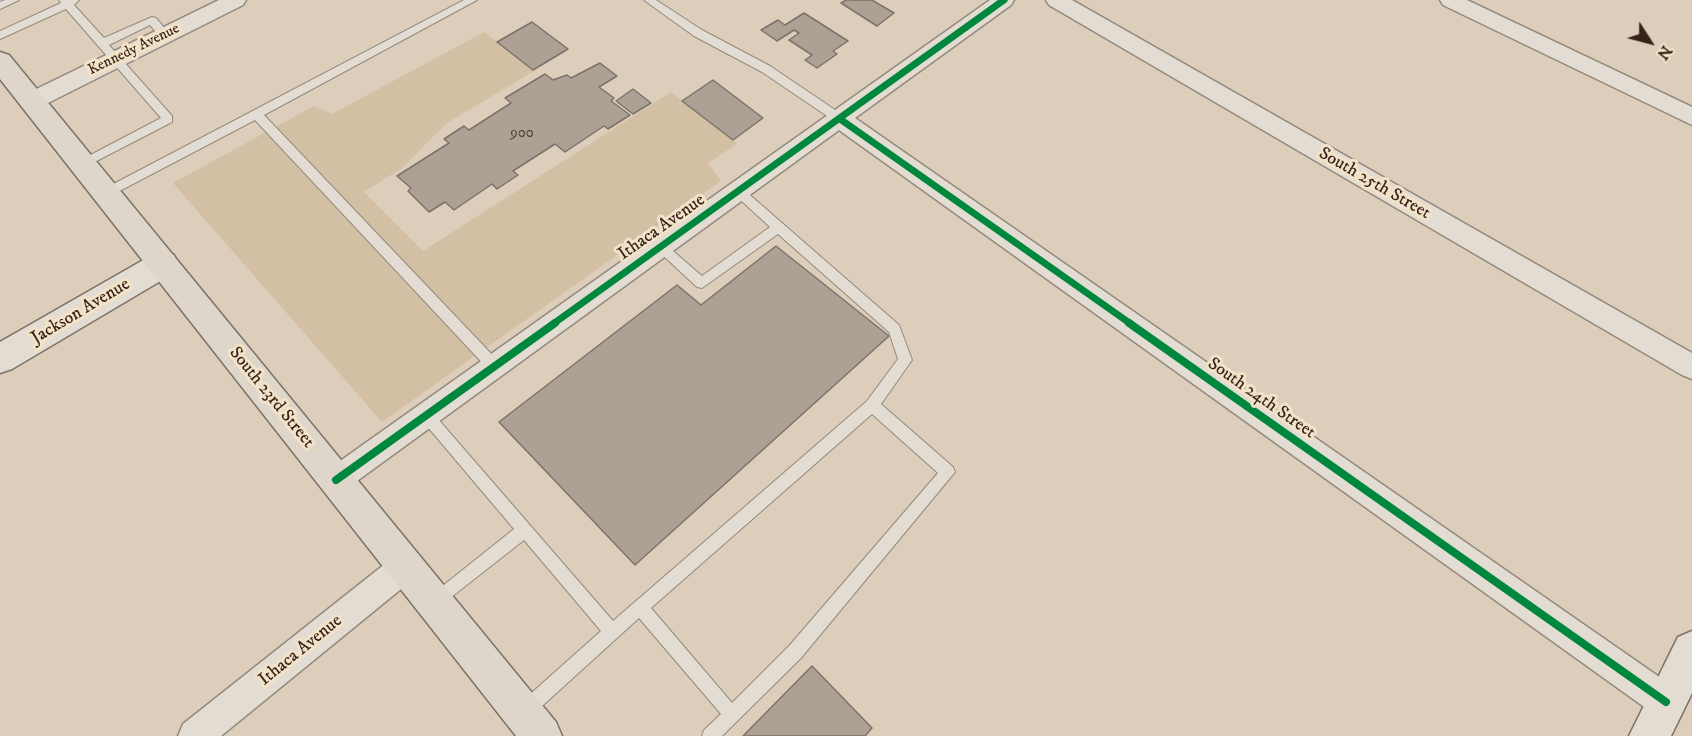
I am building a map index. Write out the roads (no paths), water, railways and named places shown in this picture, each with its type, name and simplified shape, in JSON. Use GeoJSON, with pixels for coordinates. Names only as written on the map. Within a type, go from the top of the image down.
{"type":"FeatureCollection","features":[{"type":"Feature","properties":{"kind":"main road","name":"South 23rd Street"},"geometry":{"type":"LineString","coordinates":[[0,61],[532,724]]}},
{"type":"Feature","properties":{"kind":"street","name":"Kennedy Avenue"},"geometry":{"type":"LineString","coordinates":[[32,101],[110,51],[165,35],[236,0]]}},
{"type":"Feature","properties":{"kind":"street","name":"Ithaca Avenue"},"geometry":{"type":"LineString","coordinates":[[336,480],[1004,0]]}},
{"type":"Feature","properties":{"kind":"street","name":"South 25th Street"},"geometry":{"type":"LineString","coordinates":[[1056,0],[1692,367]]}},
{"type":"Feature","properties":{"kind":"street"},"geometry":{"type":"LineString","coordinates":[[1450,0],[1692,117]]}},
{"type":"Feature","properties":{"kind":"street","name":"South 24th Street"},"geometry":{"type":"LineString","coordinates":[[840,119],[1657,719]]}},
{"type":"Feature","properties":{"kind":"street","name":"Jackson Avenue"},"geometry":{"type":"LineString","coordinates":[[0,360],[163,264]]}},
{"type":"Feature","properties":{"kind":"street","name":"Ithaca Avenue"},"geometry":{"type":"LineString","coordinates":[[195,736],[406,566]]}},
{"type":"Feature","properties":{"kind":"street"},"geometry":{"type":"LineString","coordinates":[[1657,719],[1692,651]]}},
{"type":"Feature","properties":{"kind":"lane"},"geometry":{"type":"LineString","coordinates":[[0,6],[14,0]]}},
{"type":"Feature","properties":{"kind":"lane"},"geometry":{"type":"LineString","coordinates":[[106,194],[472,0]]}},
{"type":"Feature","properties":{"kind":"lane"},"geometry":{"type":"LineString","coordinates":[[649,0],[698,33],[766,69],[840,119]]}},
{"type":"Feature","properties":{"kind":"lane"},"geometry":{"type":"LineString","coordinates":[[0,35],[69,1],[168,119],[83,164]]}},
{"type":"Feature","properties":{"kind":"lane"},"geometry":{"type":"LineString","coordinates":[[256,114],[494,366]]}},
{"type":"Feature","properties":{"kind":"lane"},"geometry":{"type":"LineString","coordinates":[[532,724],[612,632],[872,405],[905,360],[894,329],[739,192]]}},
{"type":"Feature","properties":{"kind":"lane"},"geometry":{"type":"LineString","coordinates":[[661,247],[702,283],[779,227]]}},
{"type":"Feature","properties":{"kind":"lane"},"geometry":{"type":"LineString","coordinates":[[710,736],[795,652],[948,472],[872,405]]}},
{"type":"Feature","properties":{"kind":"lane"},"geometry":{"type":"LineString","coordinates":[[426,415],[612,632]]}},
{"type":"Feature","properties":{"kind":"lane"},"geometry":{"type":"LineString","coordinates":[[433,603],[525,530]]}},
{"type":"Feature","properties":{"kind":"lane"},"geometry":{"type":"LineString","coordinates":[[640,607],[732,715]]}}]}
